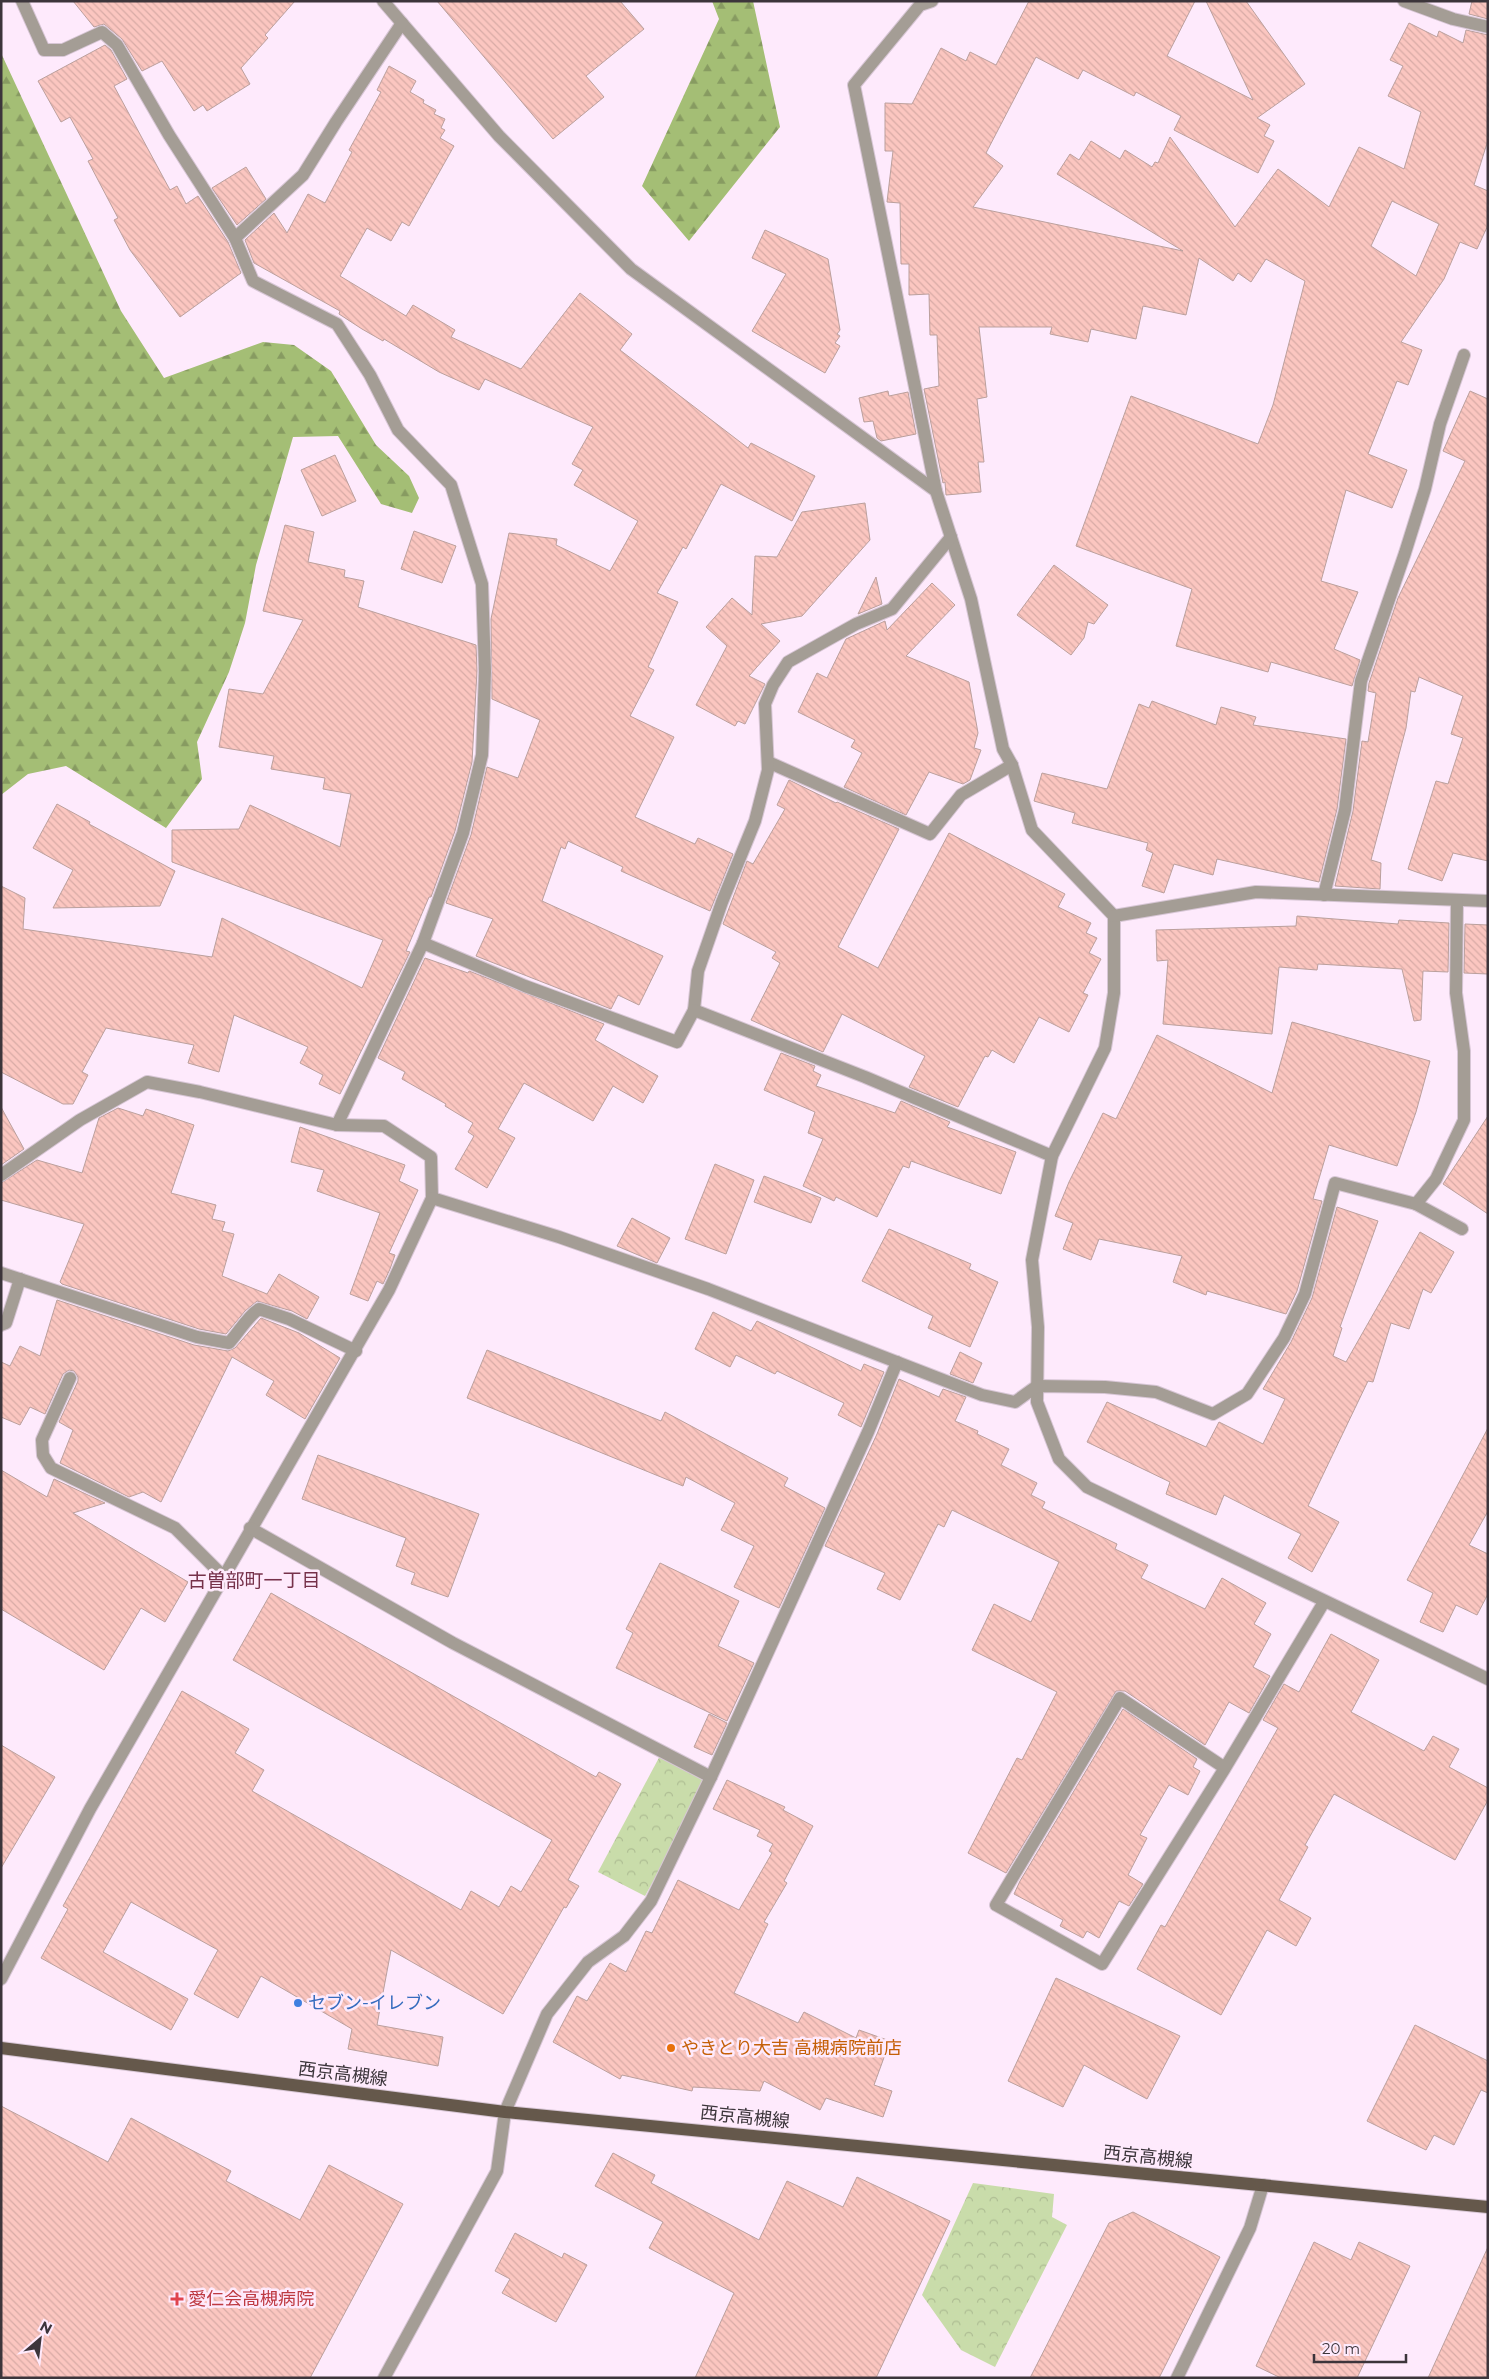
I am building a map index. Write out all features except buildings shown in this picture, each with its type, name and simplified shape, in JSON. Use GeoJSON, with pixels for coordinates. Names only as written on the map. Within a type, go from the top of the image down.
{"type":"FeatureCollection","features":[{"type":"Feature","properties":{"kind":"main road","name":"西京高槻線"},"geometry":{"type":"LineString","coordinates":[[1,2048],[505,2112],[1488,2207]]}},
{"type":"Feature","properties":{"kind":"street"},"geometry":{"type":"LineString","coordinates":[[22,1],[44,50],[63,50],[102,32],[117,44],[169,135],[235,238],[253,281],[337,324],[370,375],[398,430],[451,485],[482,584],[485,671],[482,754],[463,833],[423,943],[337,1125]]}},
{"type":"Feature","properties":{"kind":"street"},"geometry":{"type":"LineString","coordinates":[[383,1],[499,136],[631,269],[936,491]]}},
{"type":"Feature","properties":{"kind":"street"},"geometry":{"type":"LineString","coordinates":[[932,1],[920,6],[854,84],[936,491],[971,599],[1003,749],[1012,764],[1032,830],[1114,916],[1114,993],[1105,1048],[1052,1156],[1032,1260],[1038,1327],[1037,1402],[1059,1458],[1087,1487],[1488,1679]]}},
{"type":"Feature","properties":{"kind":"street"},"geometry":{"type":"LineString","coordinates":[[1404,1],[1454,20],[1488,27]]}},
{"type":"Feature","properties":{"kind":"street"},"geometry":{"type":"LineString","coordinates":[[235,238],[304,175],[336,122],[402,23]]}},
{"type":"Feature","properties":{"kind":"street"},"geometry":{"type":"LineString","coordinates":[[1324,895],[1345,810],[1360,681],[1405,553],[1425,489],[1440,424],[1464,355]]}},
{"type":"Feature","properties":{"kind":"street"},"geometry":{"type":"LineString","coordinates":[[423,943],[525,986],[677,1042],[694,1010],[698,971],[722,902],[755,821],[768,770],[765,704],[773,685],[788,662],[856,624],[892,609],[951,537]]}},
{"type":"Feature","properties":{"kind":"street"},"geometry":{"type":"LineString","coordinates":[[768,762],[930,834],[961,794],[1012,764]]}},
{"type":"Feature","properties":{"kind":"street"},"geometry":{"type":"LineString","coordinates":[[1114,916],[1256,892],[1488,901]]}},
{"type":"Feature","properties":{"kind":"street"},"geometry":{"type":"LineString","coordinates":[[1416,1204],[1436,1179],[1464,1120],[1464,1051],[1456,994],[1457,901]]}},
{"type":"Feature","properties":{"kind":"street"},"geometry":{"type":"LineString","coordinates":[[694,1010],[865,1077],[1052,1156]]}},
{"type":"Feature","properties":{"kind":"street"},"geometry":{"type":"LineString","coordinates":[[1,1176],[80,1120],[147,1082],[200,1092],[337,1125],[384,1126],[431,1157],[432,1198],[389,1290],[356,1351],[250,1528],[90,1809],[1,1979]]}},
{"type":"Feature","properties":{"kind":"street"},"geometry":{"type":"LineString","coordinates":[[432,1198],[559,1237],[708,1289],[982,1395],[1015,1402],[1037,1386],[1105,1387],[1156,1392],[1213,1414],[1247,1394],[1284,1338],[1305,1294],[1335,1184],[1416,1204],[1462,1229]]}},
{"type":"Feature","properties":{"kind":"street"},"geometry":{"type":"LineString","coordinates":[[1,1273],[197,1337],[229,1343],[241,1331],[251,1314],[259,1309],[290,1319],[356,1351]]}},
{"type":"Feature","properties":{"kind":"street"},"geometry":{"type":"LineString","coordinates":[[1,1325],[6,1323],[20,1279]]}},
{"type":"Feature","properties":{"kind":"street"},"geometry":{"type":"LineString","coordinates":[[384,2378],[497,2171],[505,2112],[547,2014],[588,1962],[624,1936],[651,1901],[711,1777],[868,1432],[897,1362]]}},
{"type":"Feature","properties":{"kind":"street"},"geometry":{"type":"LineString","coordinates":[[70,1378],[42,1440],[43,1455],[51,1468],[175,1528],[223,1576]]}},
{"type":"Feature","properties":{"kind":"street"},"geometry":{"type":"LineString","coordinates":[[250,1528],[453,1643],[711,1777]]}},
{"type":"Feature","properties":{"kind":"street"},"geometry":{"type":"LineString","coordinates":[[1225,1768],[1120,1698],[996,1905],[1102,1964],[1225,1768],[1324,1602]]}},
{"type":"Feature","properties":{"kind":"street"},"geometry":{"type":"LineString","coordinates":[[1177,2378],[1250,2228],[1263,2185]]}},
{"type":"Feature","properties":{"kind":"green space"},"geometry":{"type":"Polygon","coordinates":[[[712,1],[753,1],[780,127],[689,241],[642,186],[719,19],[712,1]]]}},
{"type":"Feature","properties":{"kind":"green space"},"geometry":{"type":"Polygon","coordinates":[[[1,53],[121,311],[164,378],[263,342],[294,345],[331,371],[376,445],[409,476],[419,498],[412,513],[381,504],[338,436],[293,437],[256,565],[245,623],[229,672],[197,742],[202,779],[166,828],[66,766],[28,774],[1,795],[1,53]]]}},
{"type":"Feature","properties":{"kind":"green space"},"geometry":{"type":"Polygon","coordinates":[[[662,1752],[711,1777],[645,1896],[598,1872],[662,1752]]]}},
{"type":"Feature","properties":{"kind":"green space"},"geometry":{"type":"Polygon","coordinates":[[[973,2183],[1054,2194],[1052,2217],[1067,2225],[995,2367],[961,2350],[922,2295],[973,2183]]]}},
{"type":"Feature","properties":{"kind":"place","name":"セブン-イレブン"},"geometry":{"type":"Point","coordinates":[298,2003]}},
{"type":"Feature","properties":{"kind":"place","name":"やきとり大吉 高槻病院前店"},"geometry":{"type":"Point","coordinates":[671,2048]}},
{"type":"Feature","properties":{"kind":"place","name":"愛仁会高槻病院"},"geometry":{"type":"Point","coordinates":[177,2299]}},
{"type":"Feature","properties":{"kind":"district","name":"古曽部町一丁目"},"geometry":{"type":"Point","coordinates":[254,1580]}}]}
